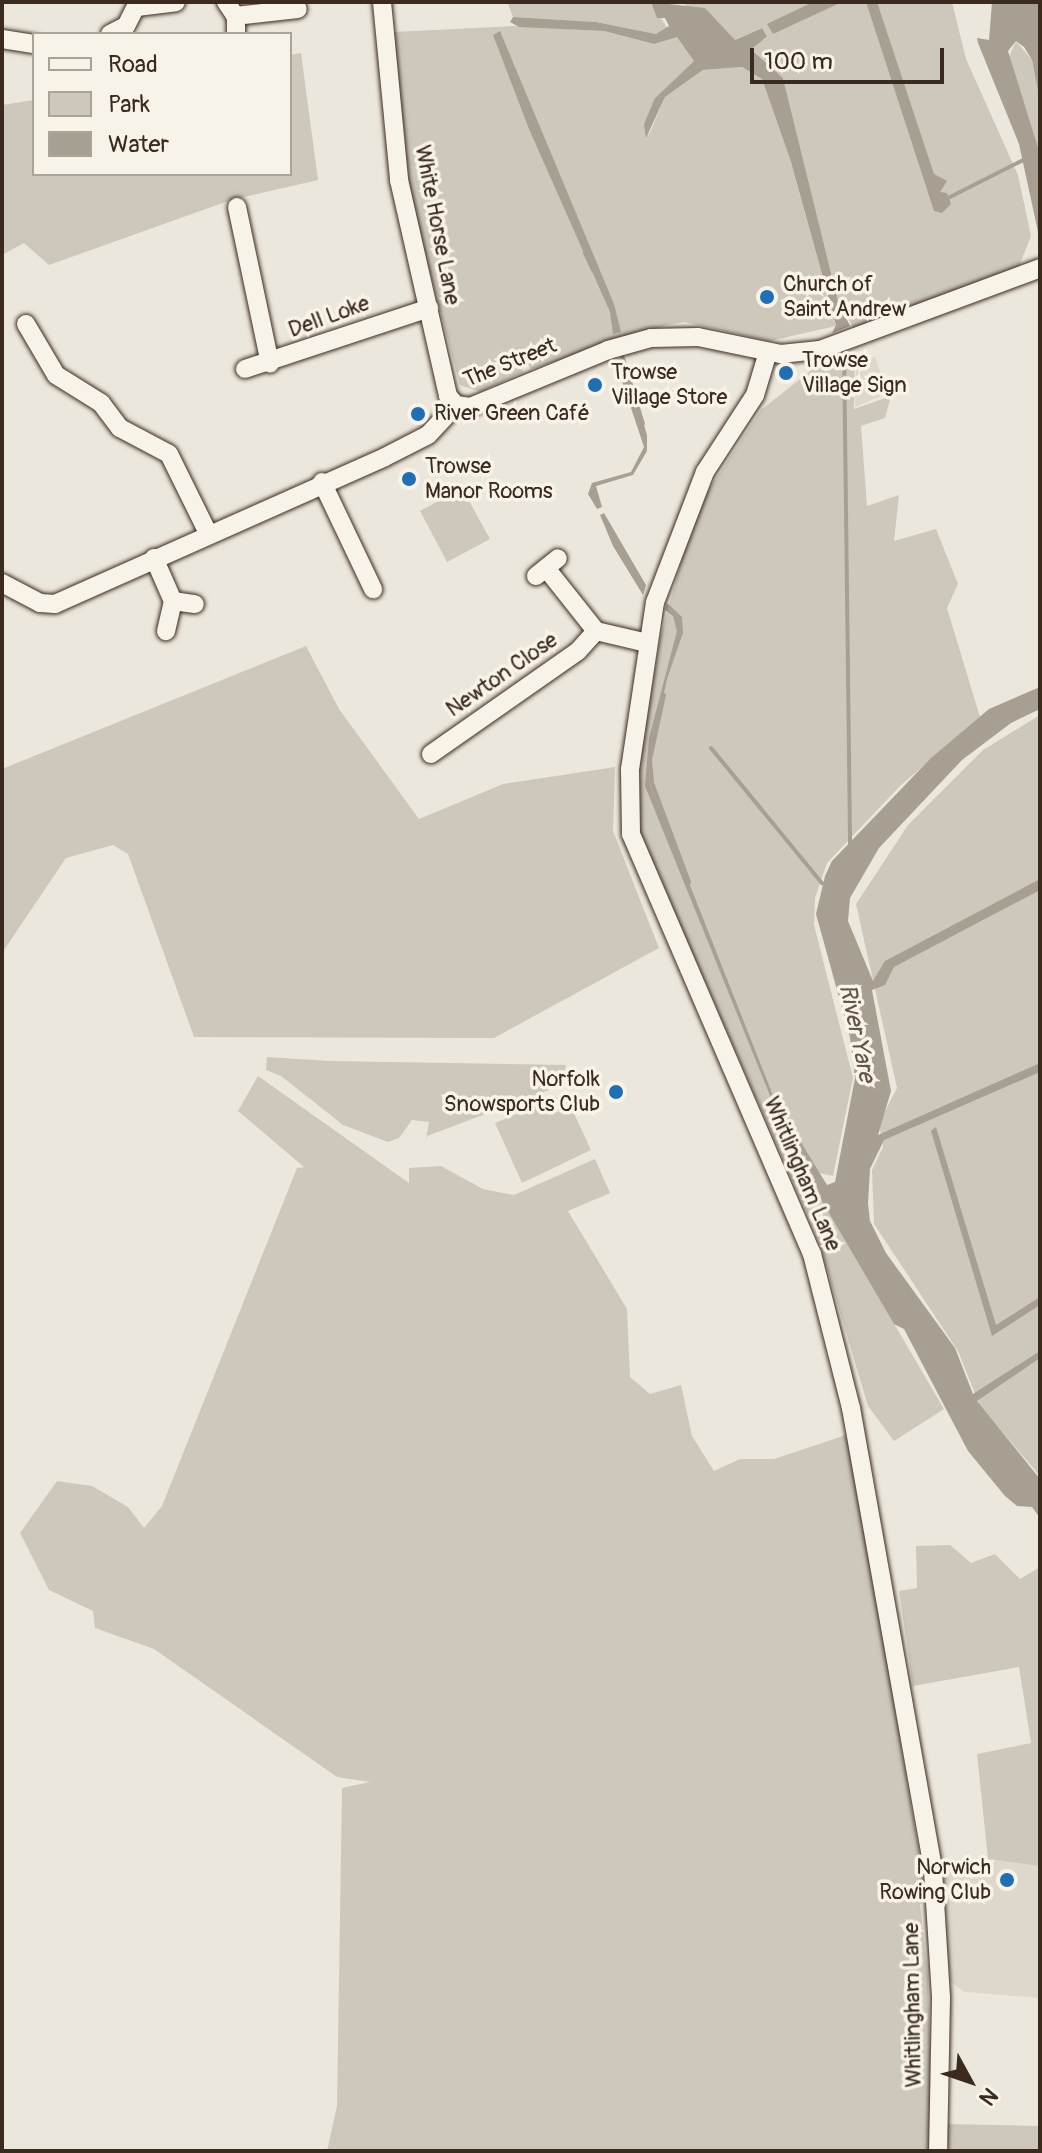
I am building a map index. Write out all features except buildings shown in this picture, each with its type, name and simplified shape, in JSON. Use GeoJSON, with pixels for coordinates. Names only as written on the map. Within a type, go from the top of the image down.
{"type":"FeatureCollection","features":[{"type":"Feature","properties":{"kind":"street"},"geometry":{"type":"LineString","coordinates":[[114,32],[126,26],[138,4],[176,2]]}},
{"type":"Feature","properties":{"kind":"street","name":"White Horse Lane"},"geometry":{"type":"LineString","coordinates":[[382,2],[399,180],[448,396],[456,405]]}},
{"type":"Feature","properties":{"kind":"street"},"geometry":{"type":"LineString","coordinates":[[232,17],[298,9]]}},
{"type":"Feature","properties":{"kind":"street"},"geometry":{"type":"LineString","coordinates":[[2,39],[32,44]]}},
{"type":"Feature","properties":{"kind":"street"},"geometry":{"type":"LineString","coordinates":[[237,207],[270,364]]}},
{"type":"Feature","properties":{"kind":"street","name":"The Street"},"geometry":{"type":"LineString","coordinates":[[2,583],[35,599],[55,604],[428,435],[456,405],[470,407],[608,350],[632,343],[698,337],[768,352],[820,350],[876,332],[1037,270]]}},
{"type":"Feature","properties":{"kind":"street","name":"Dell Loke"},"geometry":{"type":"LineString","coordinates":[[245,369],[270,364],[429,308]]}},
{"type":"Feature","properties":{"kind":"street"},"geometry":{"type":"LineString","coordinates":[[26,324],[56,375],[101,403],[120,428],[169,454],[208,533]]}},
{"type":"Feature","properties":{"kind":"street","name":"Whitlingham Lane"},"geometry":{"type":"LineString","coordinates":[[768,352],[755,395],[705,472],[657,598],[647,643],[630,770],[633,844],[812,1254],[851,1408],[933,1870],[941,1998],[938,2151]]}},
{"type":"Feature","properties":{"kind":"street"},"geometry":{"type":"LineString","coordinates":[[322,482],[373,589]]}},
{"type":"Feature","properties":{"kind":"street"},"geometry":{"type":"LineString","coordinates":[[154,558],[173,601],[166,631]]}},
{"type":"Feature","properties":{"kind":"street"},"geometry":{"type":"LineString","coordinates":[[547,567],[596,631],[647,643]]}},
{"type":"Feature","properties":{"kind":"street"},"geometry":{"type":"LineString","coordinates":[[173,601],[195,604]]}},
{"type":"Feature","properties":{"kind":"street","name":"Newton Close"},"geometry":{"type":"LineString","coordinates":[[431,754],[578,651],[596,631]]}},
{"type":"Feature","properties":{"kind":"shaded area"},"geometry":{"type":"Polygon","coordinates":[[[875,357],[888,393],[855,407],[856,364],[875,357]]]}},
{"type":"Feature","properties":{"kind":"shaded area"},"geometry":{"type":"Polygon","coordinates":[[[981,1858],[1040,1865],[1040,1998],[965,1992],[950,1982],[942,1860],[981,1858]]]}},
{"type":"Feature","properties":{"kind":"green space"},"geometry":{"type":"Polygon","coordinates":[[[507,2],[651,2],[668,29],[656,34],[596,22],[513,17],[507,2]]]}},
{"type":"Feature","properties":{"kind":"green space"},"geometry":{"type":"Polygon","coordinates":[[[681,2],[952,2],[966,59],[1018,175],[1031,236],[1019,266],[855,330],[838,301],[783,78],[750,47],[767,38],[761,28],[735,40],[681,2]]]}},
{"type":"Feature","properties":{"kind":"green space"},"geometry":{"type":"Polygon","coordinates":[[[513,26],[604,31],[654,44],[677,36],[694,61],[655,98],[648,137],[665,97],[703,70],[742,67],[762,79],[791,162],[836,326],[770,341],[684,322],[531,369],[527,362],[521,365],[523,372],[480,392],[460,385],[405,180],[393,32],[513,26]]]}},
{"type":"Feature","properties":{"kind":"green space"},"geometry":{"type":"Polygon","coordinates":[[[1016,41],[1032,60],[1040,102],[1040,154],[1008,59],[1016,41]]]}},
{"type":"Feature","properties":{"kind":"green space"},"geometry":{"type":"Polygon","coordinates":[[[301,53],[318,180],[231,200],[49,265],[24,243],[2,255],[2,105],[32,100],[32,176],[292,176],[292,55],[301,53]]]}},
{"type":"Feature","properties":{"kind":"green space"},"geometry":{"type":"Polygon","coordinates":[[[855,352],[854,409],[891,396],[885,418],[861,426],[867,506],[899,495],[894,541],[936,529],[958,584],[947,608],[980,717],[900,786],[827,863],[815,898],[814,925],[853,1078],[833,1176],[819,1173],[810,1180],[944,1409],[894,1441],[868,1406],[818,1238],[637,827],[640,762],[660,639],[695,511],[761,410],[814,368],[855,352]]]}},
{"type":"Feature","properties":{"kind":"green space"},"geometry":{"type":"Polygon","coordinates":[[[462,488],[490,539],[447,562],[420,511],[462,488]]]}},
{"type":"Feature","properties":{"kind":"green space"},"geometry":{"type":"Polygon","coordinates":[[[306,646],[339,709],[419,819],[503,784],[615,767],[613,831],[659,948],[494,1038],[194,1037],[128,854],[113,845],[66,858],[2,953],[2,769],[306,646]]]}},
{"type":"Feature","properties":{"kind":"green space"},"geometry":{"type":"Polygon","coordinates":[[[1040,715],[1040,1476],[980,1406],[958,1351],[874,1224],[872,1170],[883,1147],[879,1123],[897,1088],[856,904],[908,825],[983,750],[1040,715]]]}},
{"type":"Feature","properties":{"kind":"green space"},"geometry":{"type":"Polygon","coordinates":[[[267,1057],[566,1065],[562,1085],[427,1136],[425,1144],[429,1122],[412,1120],[399,1138],[388,1142],[343,1125],[281,1076],[266,1070],[267,1057]]]}},
{"type":"Feature","properties":{"kind":"green space"},"geometry":{"type":"Polygon","coordinates":[[[258,1076],[409,1183],[409,1168],[441,1166],[483,1189],[514,1195],[595,1159],[610,1193],[568,1211],[627,1309],[630,1377],[650,1394],[681,1385],[692,1436],[714,1471],[740,1459],[774,1459],[849,1434],[927,1901],[920,1904],[928,1978],[932,2151],[327,2151],[337,2106],[342,1788],[370,1782],[337,1777],[154,1649],[95,1628],[93,1611],[49,1590],[20,1533],[57,1481],[92,1486],[128,1507],[144,1528],[162,1506],[297,1168],[304,1167],[238,1111],[258,1076]]]}},
{"type":"Feature","properties":{"kind":"green space"},"geometry":{"type":"Polygon","coordinates":[[[565,1094],[591,1150],[522,1183],[495,1123],[565,1094]]]}},
{"type":"Feature","properties":{"kind":"green space"},"geometry":{"type":"Polygon","coordinates":[[[950,1545],[971,1563],[995,1554],[1020,1579],[1040,1567],[1040,1866],[988,1859],[977,1754],[1031,1743],[1019,1667],[913,1686],[899,1591],[917,1588],[916,1546],[950,1545]]]}},
{"type":"Feature","properties":{"kind":"green space"},"geometry":{"type":"Polygon","coordinates":[[[947,2124],[1040,2126],[1040,2151],[949,2151],[947,2124]]]}},
{"type":"Feature","properties":{"kind":"water"},"geometry":{"type":"Polygon","coordinates":[[[651,2],[705,8],[735,40],[762,28],[767,37],[751,49],[783,78],[838,301],[850,326],[832,333],[836,325],[791,162],[762,79],[742,67],[703,70],[665,97],[646,138],[644,124],[655,98],[694,61],[677,37],[654,44],[604,31],[519,27],[510,22],[513,17],[596,22],[656,34],[669,26],[665,18],[657,18],[651,2]]]}},
{"type":"Feature","properties":{"kind":"water"},"geometry":{"type":"Polygon","coordinates":[[[813,2],[842,2],[773,34],[767,24],[813,2]]]}},
{"type":"Feature","properties":{"kind":"water"},"geometry":{"type":"Polygon","coordinates":[[[866,2],[877,2],[934,174],[947,181],[940,192],[947,193],[951,204],[942,213],[934,211],[866,2]]]}},
{"type":"Feature","properties":{"kind":"water"},"geometry":{"type":"Polygon","coordinates":[[[992,2],[1040,2],[1040,102],[1032,60],[1024,47],[1016,41],[1008,51],[1040,154],[1040,241],[1019,144],[978,43],[977,38],[989,40],[992,2]]]}},
{"type":"Feature","properties":{"kind":"water"},"geometry":{"type":"Polygon","coordinates":[[[500,31],[614,304],[621,332],[613,334],[610,312],[529,129],[493,35],[500,31]]]}},
{"type":"Feature","properties":{"kind":"water"},"geometry":{"type":"Polygon","coordinates":[[[624,358],[647,435],[647,451],[633,475],[596,486],[602,507],[597,509],[588,494],[592,483],[631,472],[644,447],[615,360],[624,358]]]}},
{"type":"Feature","properties":{"kind":"water"},"geometry":{"type":"Polygon","coordinates":[[[604,513],[646,585],[643,595],[613,546],[600,515],[604,513]]]}},
{"type":"Feature","properties":{"kind":"water","name":"River Yare"},"geometry":{"type":"Polygon","coordinates":[[[667,603],[682,617],[683,633],[667,679],[649,764],[650,784],[774,1098],[827,1185],[835,1182],[855,1078],[850,1037],[816,914],[825,876],[832,861],[931,758],[989,709],[1040,687],[1040,709],[1011,723],[962,760],[879,848],[850,898],[848,921],[873,981],[885,961],[1040,879],[1040,890],[894,967],[885,985],[872,990],[891,1091],[878,1135],[1040,1063],[1040,1072],[884,1140],[870,1169],[868,1203],[870,1221],[886,1253],[955,1348],[973,1394],[1040,1351],[1040,1358],[977,1401],[1040,1479],[1040,1518],[1032,1507],[1017,1506],[1005,1496],[968,1451],[904,1329],[894,1324],[812,1184],[813,1176],[771,1098],[645,786],[649,738],[677,631],[673,616],[665,610],[667,603]]]}},
{"type":"Feature","properties":{"kind":"water"},"geometry":{"type":"Polygon","coordinates":[[[936,1127],[996,1325],[1040,1297],[1040,1305],[992,1336],[931,1131],[936,1127]]]}},
{"type":"Feature","properties":{"kind":"waterway"},"geometry":{"type":"LineString","coordinates":[[946,199],[1027,158]]}},
{"type":"Feature","properties":{"kind":"waterway"},"geometry":{"type":"LineString","coordinates":[[585,253],[593,270]]}},
{"type":"Feature","properties":{"kind":"waterway"},"geometry":{"type":"LineString","coordinates":[[844,346],[850,845]]}},
{"type":"Feature","properties":{"kind":"waterway"},"geometry":{"type":"LineString","coordinates":[[621,352],[643,424]]}},
{"type":"Feature","properties":{"kind":"waterway"},"geometry":{"type":"LineString","coordinates":[[664,695],[650,760],[652,783],[689,882]]}},
{"type":"Feature","properties":{"kind":"waterway"},"geometry":{"type":"LineString","coordinates":[[711,748],[822,883]]}},
{"type":"Feature","properties":{"kind":"place","name":"Church of Saint Andrew"},"geometry":{"type":"Point","coordinates":[767,297]}},
{"type":"Feature","properties":{"kind":"place","name":"Trowse Village Sign"},"geometry":{"type":"Point","coordinates":[786,373]}},
{"type":"Feature","properties":{"kind":"place","name":"Trowse Village Store"},"geometry":{"type":"Point","coordinates":[595,385]}},
{"type":"Feature","properties":{"kind":"place","name":"River Green Café"},"geometry":{"type":"Point","coordinates":[418,414]}},
{"type":"Feature","properties":{"kind":"place","name":"Trowse Manor Rooms"},"geometry":{"type":"Point","coordinates":[409,479]}},
{"type":"Feature","properties":{"kind":"place","name":"Norfolk Snowsports Club"},"geometry":{"type":"Point","coordinates":[616,1092]}},
{"type":"Feature","properties":{"kind":"place","name":"Norwich Rowing Club"},"geometry":{"type":"Point","coordinates":[1007,1880]}}]}
